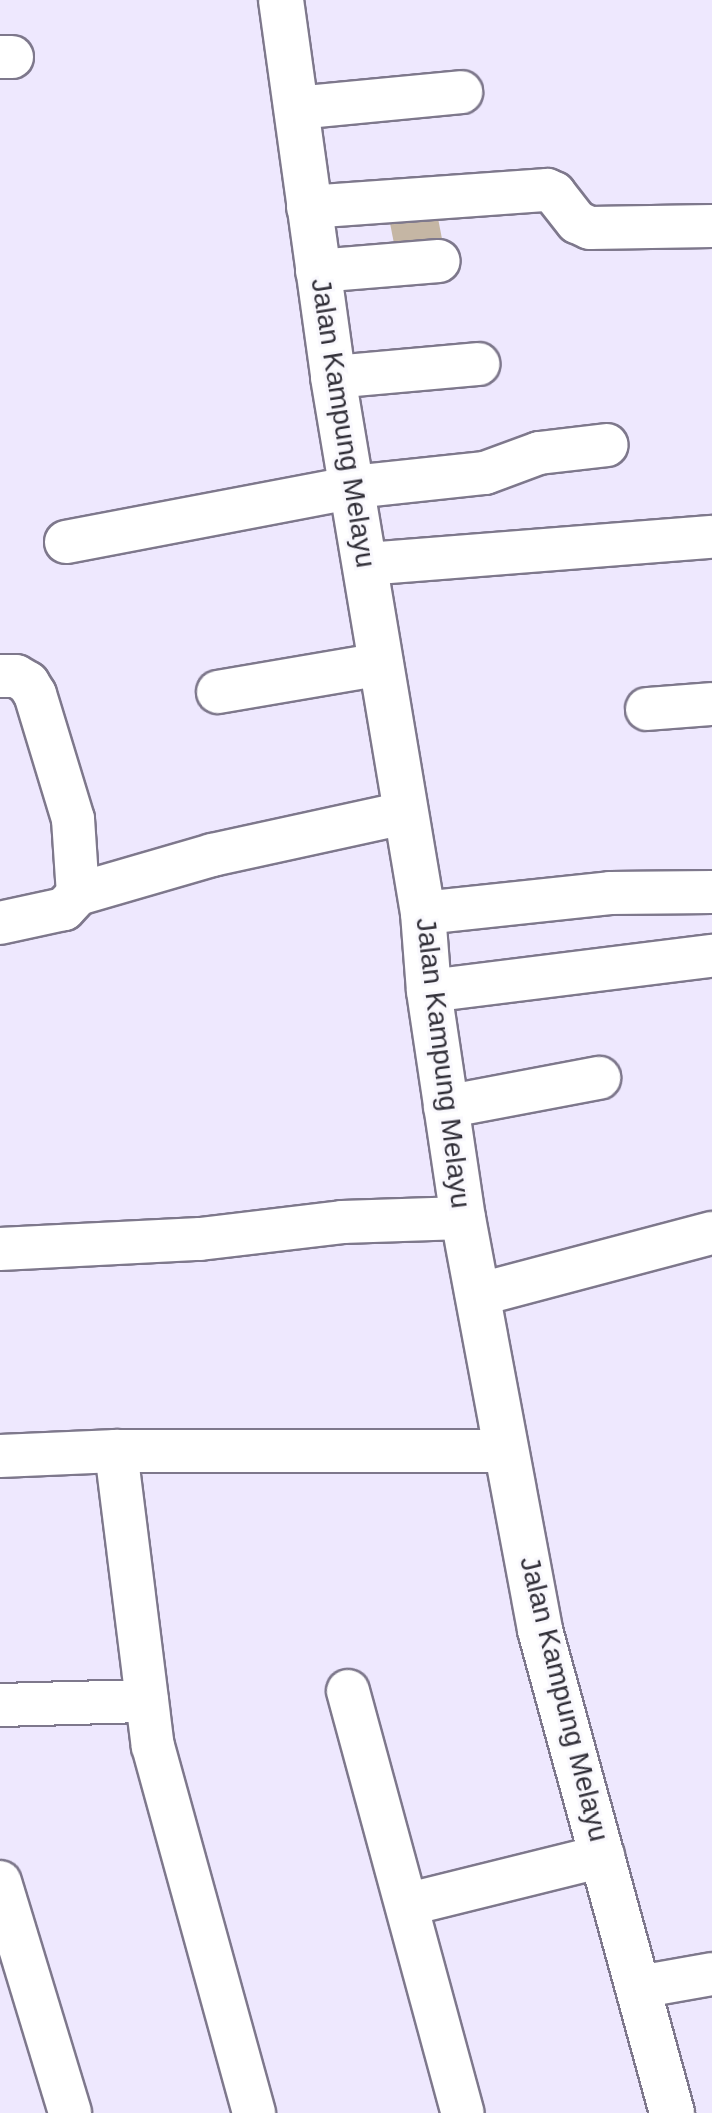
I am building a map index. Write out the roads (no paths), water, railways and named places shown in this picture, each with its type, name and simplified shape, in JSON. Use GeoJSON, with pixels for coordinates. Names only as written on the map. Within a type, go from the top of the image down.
{"type":"FeatureCollection","features":[{"type":"Feature","properties":{"kind":"main road","name":"Jalan Kampung Melayu"},"geometry":{"type":"LineString","coordinates":[[281,0],[333,377],[423,913],[429,991],[445,1107],[477,1295],[540,1630],[672,2113]]}},
{"type":"Feature","properties":{"kind":"street"},"geometry":{"type":"LineString","coordinates":[[296,108],[461,92]]}},
{"type":"Feature","properties":{"kind":"street"},"geometry":{"type":"LineString","coordinates":[[308,207],[547,190],[554,193],[577,222],[590,228],[712,226]]}},
{"type":"Feature","properties":{"kind":"street"},"geometry":{"type":"LineString","coordinates":[[317,271],[439,261]]}},
{"type":"Feature","properties":{"kind":"street"},"geometry":{"type":"LineString","coordinates":[[333,377],[478,364]]}},
{"type":"Feature","properties":{"kind":"street"},"geometry":{"type":"LineString","coordinates":[[66,542],[353,487],[485,473],[539,453],[607,445]]}},
{"type":"Feature","properties":{"kind":"street"},"geometry":{"type":"LineString","coordinates":[[366,564],[712,537]]}},
{"type":"Feature","properties":{"kind":"street"},"geometry":{"type":"LineString","coordinates":[[218,692],[382,664]]}},
{"type":"Feature","properties":{"kind":"street"},"geometry":{"type":"LineString","coordinates":[[0,676],[16,676],[28,683],[35,694],[73,819],[78,894]]}},
{"type":"Feature","properties":{"kind":"street"},"geometry":{"type":"LineString","coordinates":[[647,709],[712,704]]}},
{"type":"Feature","properties":{"kind":"street"},"geometry":{"type":"LineString","coordinates":[[0,923],[64,909],[78,894],[212,855],[404,813]]}},
{"type":"Feature","properties":{"kind":"street"},"geometry":{"type":"LineString","coordinates":[[423,913],[610,893],[712,892]]}},
{"type":"Feature","properties":{"kind":"street"},"geometry":{"type":"LineString","coordinates":[[429,991],[712,956]]}},
{"type":"Feature","properties":{"kind":"street"},"geometry":{"type":"LineString","coordinates":[[445,1107],[599,1078]]}},
{"type":"Feature","properties":{"kind":"street"},"geometry":{"type":"LineString","coordinates":[[0,1249],[200,1239],[342,1222],[463,1218]]}},
{"type":"Feature","properties":{"kind":"street"},"geometry":{"type":"LineString","coordinates":[[477,1295],[712,1233]]}},
{"type":"Feature","properties":{"kind":"street"},"geometry":{"type":"LineString","coordinates":[[0,1456],[116,1451],[507,1451]]}},
{"type":"Feature","properties":{"kind":"street"},"geometry":{"type":"LineString","coordinates":[[116,1451],[153,1746],[254,2113]]}},
{"type":"Feature","properties":{"kind":"street"},"geometry":{"type":"LineString","coordinates":[[348,1691],[409,1904],[463,2113]]}},
{"type":"Feature","properties":{"kind":"street"},"geometry":{"type":"LineString","coordinates":[[0,1705],[147,1701]]}},
{"type":"Feature","properties":{"kind":"street"},"geometry":{"type":"LineString","coordinates":[[409,1904],[603,1856]]}},
{"type":"Feature","properties":{"kind":"street"},"geometry":{"type":"LineString","coordinates":[[0,1882],[70,2113]]}},
{"type":"Feature","properties":{"kind":"street"},"geometry":{"type":"LineString","coordinates":[[639,1987],[712,1974]]}}]}
